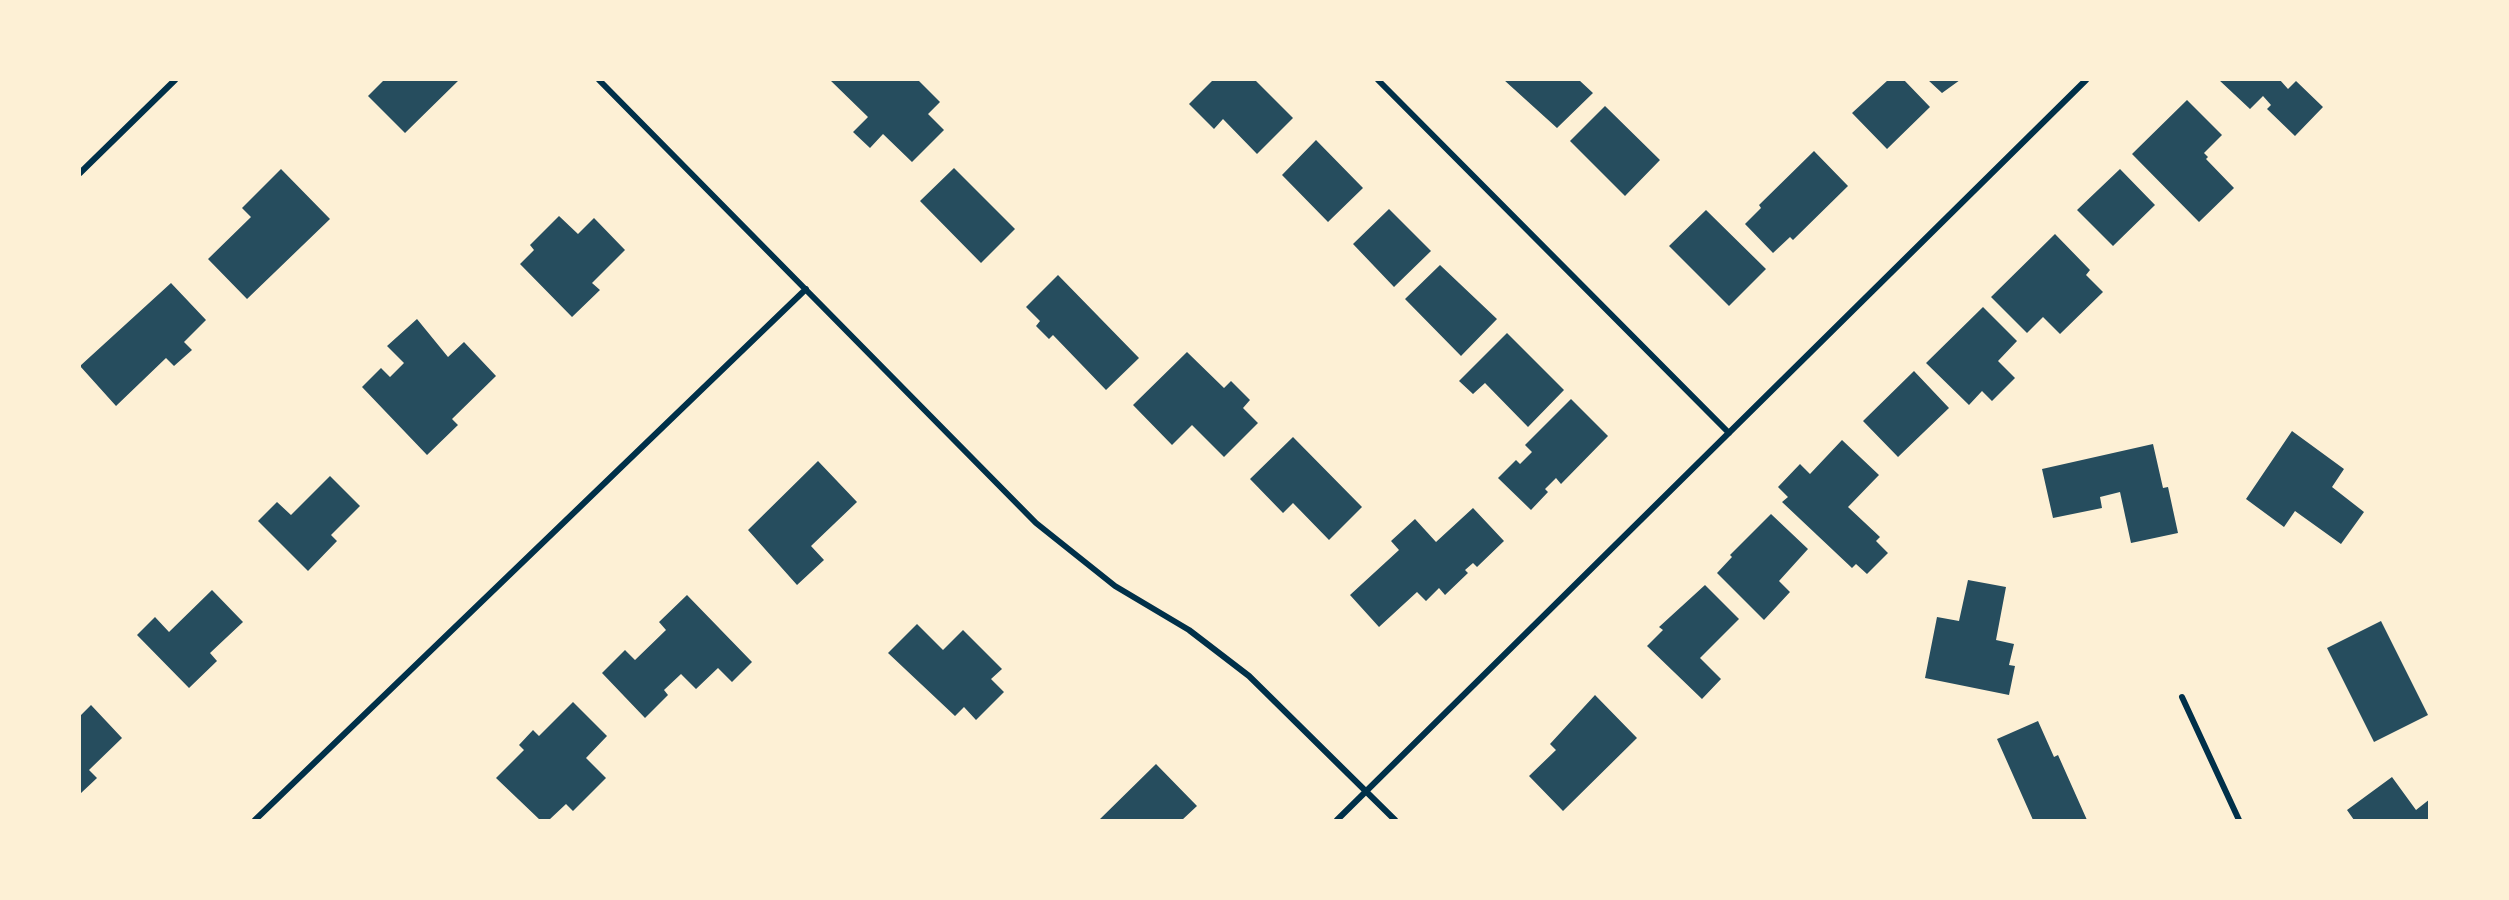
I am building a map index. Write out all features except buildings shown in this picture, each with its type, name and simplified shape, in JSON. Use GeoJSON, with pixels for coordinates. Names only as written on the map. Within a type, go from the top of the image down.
{"type":"FeatureCollection","features":[{"type":"Feature","properties":{"kind":"street"},"geometry":{"type":"LineString","coordinates":[[80,173],[175,80]]}},
{"type":"Feature","properties":{"kind":"street"},"geometry":{"type":"LineString","coordinates":[[599,80],[1058,543],[1116,586],[1189,630],[1250,676],[1395,820]]}},
{"type":"Feature","properties":{"kind":"street"},"geometry":{"type":"LineString","coordinates":[[1378,80],[1730,433]]}},
{"type":"Feature","properties":{"kind":"street"},"geometry":{"type":"LineString","coordinates":[[1337,820],[2086,80]]}},
{"type":"Feature","properties":{"kind":"street"},"geometry":{"type":"LineString","coordinates":[[255,820],[806,290]]}},
{"type":"Feature","properties":{"kind":"street"},"geometry":{"type":"LineString","coordinates":[[2182,697],[2239,820]]}}]}
